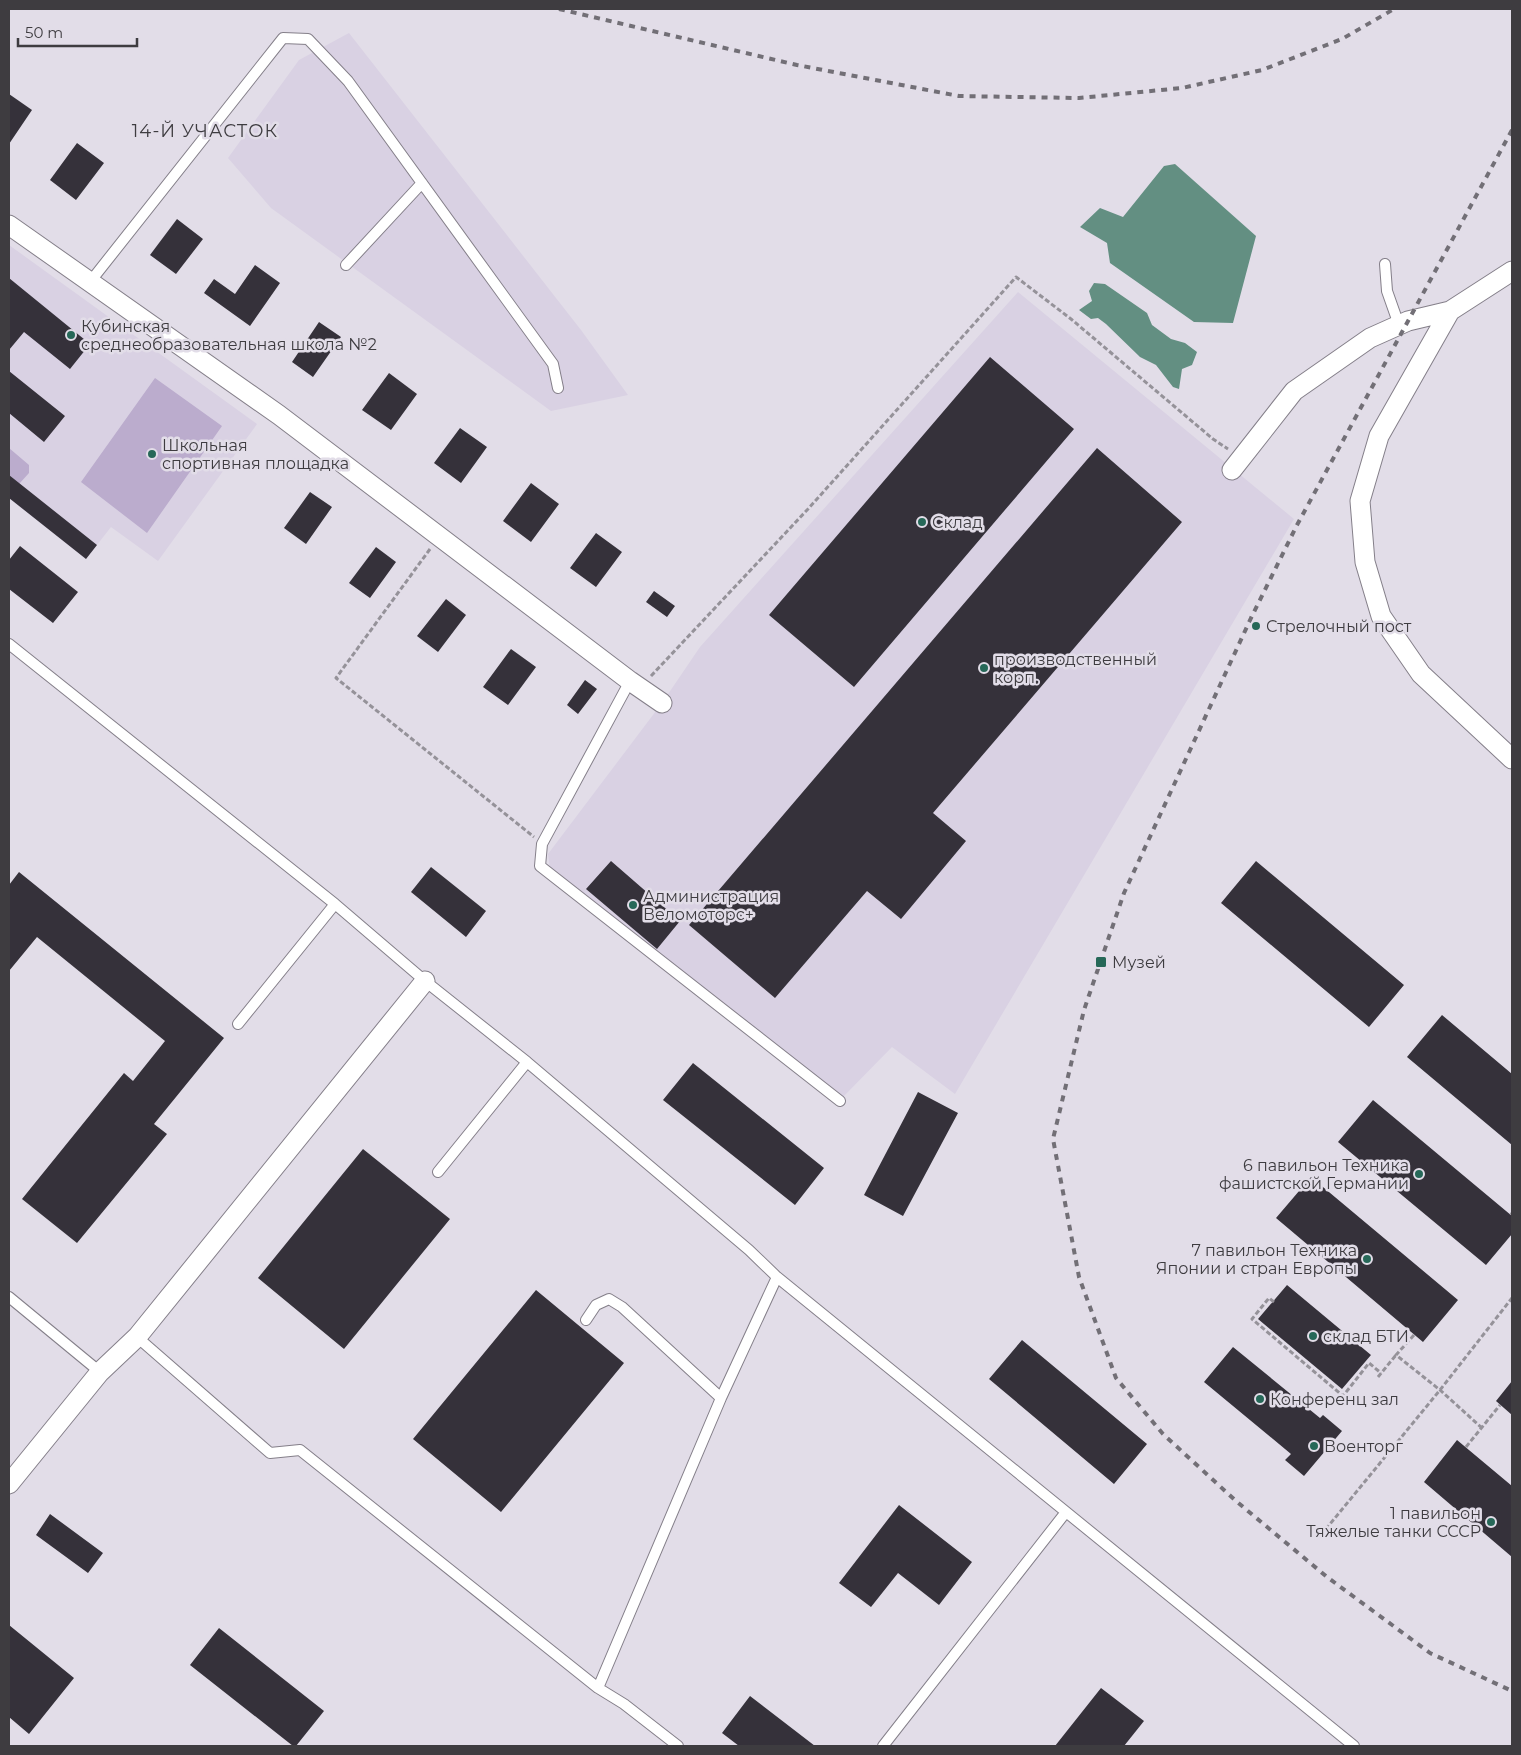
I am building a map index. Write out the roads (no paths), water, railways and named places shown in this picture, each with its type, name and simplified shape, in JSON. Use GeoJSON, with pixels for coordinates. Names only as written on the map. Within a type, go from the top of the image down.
{"type":"FeatureCollection","features":[{"type":"Feature","properties":{"kind":"street"},"geometry":{"type":"LineString","coordinates":[[9,225],[279,415],[662,703]]}},
{"type":"Feature","properties":{"kind":"street"},"geometry":{"type":"LineString","coordinates":[[1237,464],[1294,391],[1370,338],[1408,321],[1450,311],[1512,270]]}},
{"type":"Feature","properties":{"kind":"street"},"geometry":{"type":"LineString","coordinates":[[1450,311],[1379,436],[1360,501],[1365,562],[1381,616],[1421,674],[1512,759]]}},
{"type":"Feature","properties":{"kind":"street"},"geometry":{"type":"LineString","coordinates":[[9,1484],[100,1372],[137,1337],[425,981]]}},
{"type":"Feature","properties":{"kind":"lane"},"geometry":{"type":"LineString","coordinates":[[90,282],[283,38],[308,39],[348,81],[553,364],[558,388]]}},
{"type":"Feature","properties":{"kind":"lane"},"geometry":{"type":"LineString","coordinates":[[346,265],[422,184]]}},
{"type":"Feature","properties":{"kind":"lane"},"geometry":{"type":"LineString","coordinates":[[1385,264],[1387,292],[1399,325]]}},
{"type":"Feature","properties":{"kind":"lane"},"geometry":{"type":"LineString","coordinates":[[9,644],[335,904],[425,981],[527,1062],[749,1250],[777,1276],[1354,1746]]}},
{"type":"Feature","properties":{"kind":"lane"},"geometry":{"type":"LineString","coordinates":[[635,684],[542,844],[540,866],[840,1102]]}},
{"type":"Feature","properties":{"kind":"lane"},"geometry":{"type":"LineString","coordinates":[[238,1024],[335,904]]}},
{"type":"Feature","properties":{"kind":"lane"},"geometry":{"type":"LineString","coordinates":[[438,1172],[527,1062]]}},
{"type":"Feature","properties":{"kind":"lane"},"geometry":{"type":"LineString","coordinates":[[598,1688],[721,1398],[777,1276]]}},
{"type":"Feature","properties":{"kind":"lane"},"geometry":{"type":"LineString","coordinates":[[9,1297],[100,1372]]}},
{"type":"Feature","properties":{"kind":"lane"},"geometry":{"type":"LineString","coordinates":[[586,1320],[596,1305],[609,1299],[622,1307],[721,1398]]}},
{"type":"Feature","properties":{"kind":"lane"},"geometry":{"type":"LineString","coordinates":[[137,1337],[270,1453],[300,1450],[598,1688],[624,1704],[678,1746]]}},
{"type":"Feature","properties":{"kind":"lane"},"geometry":{"type":"LineString","coordinates":[[883,1746],[1066,1512]]}},
{"type":"Feature","properties":{"kind":"railway"},"geometry":{"type":"LineString","coordinates":[[559,9],[797,65],[959,96],[1079,98],[1182,88],[1262,70],[1342,39],[1394,9]]}},
{"type":"Feature","properties":{"kind":"railway"},"geometry":{"type":"LineString","coordinates":[[1512,130],[1297,525],[1251,618],[1124,893],[1084,1010],[1053,1139],[1079,1277],[1116,1378],[1163,1434],[1236,1501],[1327,1577],[1430,1653],[1512,1691]]}},
{"type":"Feature","properties":{"kind":"place","name":"Кубинская среднеобразовательная школа №2"},"geometry":{"type":"Point","coordinates":[71,335]}},
{"type":"Feature","properties":{"kind":"place","name":"Школьная спортивная площадка"},"geometry":{"type":"Point","coordinates":[152,454]}},
{"type":"Feature","properties":{"kind":"place","name":"Склад"},"geometry":{"type":"Point","coordinates":[922,522]}},
{"type":"Feature","properties":{"kind":"place","name":"Стрелочный пост"},"geometry":{"type":"Point","coordinates":[1256,626]}},
{"type":"Feature","properties":{"kind":"place","name":"производственный корп."},"geometry":{"type":"Point","coordinates":[984,668]}},
{"type":"Feature","properties":{"kind":"place","name":"Администрация Веломоторс+"},"geometry":{"type":"Point","coordinates":[633,905]}},
{"type":"Feature","properties":{"kind":"place","name":"Музей"},"geometry":{"type":"Point","coordinates":[1101,962]}},
{"type":"Feature","properties":{"kind":"place","name":"6 павильон Техника фашистской Германии"},"geometry":{"type":"Point","coordinates":[1419,1174]}},
{"type":"Feature","properties":{"kind":"place","name":"7 павильон Техника Японии и стран Европы"},"geometry":{"type":"Point","coordinates":[1367,1259]}},
{"type":"Feature","properties":{"kind":"place","name":"склад БТИ"},"geometry":{"type":"Point","coordinates":[1313,1336]}},
{"type":"Feature","properties":{"kind":"place","name":"Конференц зал"},"geometry":{"type":"Point","coordinates":[1260,1399]}},
{"type":"Feature","properties":{"kind":"place","name":"Военторг"},"geometry":{"type":"Point","coordinates":[1314,1446]}},
{"type":"Feature","properties":{"kind":"place","name":"1 павильон Тяжелые танки СССР"},"geometry":{"type":"Point","coordinates":[1491,1522]}},
{"type":"Feature","properties":{"kind":"district","name":"14-Й УЧАСТОК"},"geometry":{"type":"Point","coordinates":[205,131]}}]}
